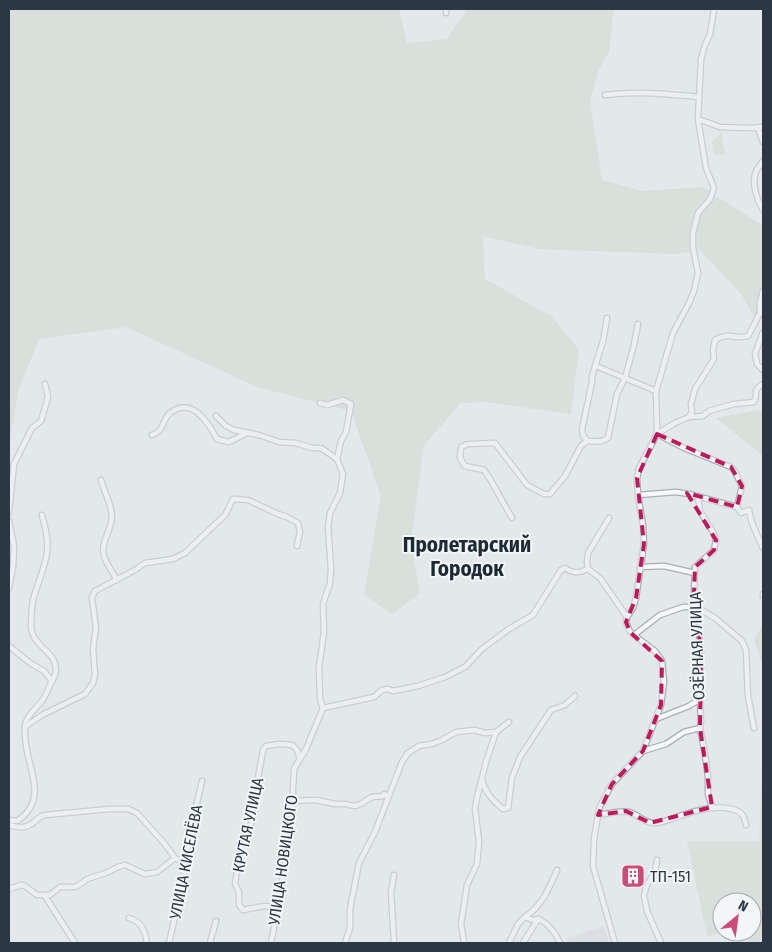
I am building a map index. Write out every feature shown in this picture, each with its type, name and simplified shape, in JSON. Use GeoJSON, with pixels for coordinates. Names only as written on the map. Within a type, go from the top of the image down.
{"type":"FeatureCollection","features":[{"type":"Feature","properties":{"kind":"street"},"geometry":{"type":"LineString","coordinates":[[615,943],[593,866],[594,839],[600,806],[612,784],[643,751],[661,705],[664,682],[662,661],[655,650],[630,632],[626,622],[636,598],[644,544],[638,494],[637,478],[639,468],[656,434],[656,391],[673,333],[689,303],[698,274],[693,248],[693,233],[698,212],[710,199],[714,188],[706,168],[698,119],[701,59],[710,34],[714,9]]}},
{"type":"Feature","properties":{"kind":"street"},"geometry":{"type":"LineString","coordinates":[[605,95],[652,92],[699,97]]}},
{"type":"Feature","properties":{"kind":"street"},"geometry":{"type":"LineString","coordinates":[[698,119],[720,126],[761,128],[763,142]]}},
{"type":"Feature","properties":{"kind":"street"},"geometry":{"type":"LineString","coordinates":[[763,161],[756,172],[755,188],[757,201],[763,210]]}},
{"type":"Feature","properties":{"kind":"street"},"geometry":{"type":"LineString","coordinates":[[689,417],[692,412],[691,404],[695,390],[714,359],[714,340],[732,335],[743,338],[748,336],[760,314],[763,291]]}},
{"type":"Feature","properties":{"kind":"street"},"geometry":{"type":"LineString","coordinates":[[587,441],[582,429],[592,376],[603,342],[607,318]]}},
{"type":"Feature","properties":{"kind":"street"},"geometry":{"type":"LineString","coordinates":[[512,518],[484,470],[466,466],[460,458],[461,447],[468,444],[495,443],[527,485],[544,494],[550,494],[565,476],[581,446],[587,441],[605,441],[608,438],[617,394],[625,378],[638,324]]}},
{"type":"Feature","properties":{"kind":"street"},"geometry":{"type":"LineString","coordinates":[[763,332],[755,354],[757,364],[763,370]]}},
{"type":"Feature","properties":{"kind":"street"},"geometry":{"type":"LineString","coordinates":[[596,366],[656,391]]}},
{"type":"Feature","properties":{"kind":"street"},"geometry":{"type":"LineString","coordinates":[[9,512],[14,464],[32,428],[41,421],[48,397],[45,384]]}},
{"type":"Feature","properties":{"kind":"street"},"geometry":{"type":"LineString","coordinates":[[656,434],[689,417],[703,416],[709,411],[734,404],[754,402],[756,391],[763,384]]}},
{"type":"Feature","properties":{"kind":"street"},"geometry":{"type":"LineString","coordinates":[[320,404],[328,406],[344,400],[351,404],[346,432],[341,441],[336,459]]}},
{"type":"Feature","properties":{"kind":"street"},"geometry":{"type":"LineString","coordinates":[[152,435],[159,431],[169,414],[180,408],[190,408],[198,413],[209,424],[217,440],[228,442],[247,433]]}},
{"type":"Feature","properties":{"kind":"street"},"geometry":{"type":"LineString","coordinates":[[216,416],[226,426],[234,430],[259,435],[278,442],[321,448],[336,459],[344,474],[340,492],[330,513],[328,527],[331,568],[330,583],[323,604],[324,632],[319,668],[320,699],[323,708],[374,697],[382,690],[388,689],[393,691],[418,686],[446,677],[465,667],[482,649],[509,629],[533,615],[561,570],[565,568],[572,572],[580,573],[588,568]]}},
{"type":"Feature","properties":{"kind":"street"},"geometry":{"type":"LineString","coordinates":[[656,434],[684,448],[731,467],[742,486],[737,506],[741,513],[749,510],[750,519],[763,548]]}},
{"type":"Feature","properties":{"kind":"street"},"geometry":{"type":"LineString","coordinates":[[101,480],[112,516],[110,529],[103,546],[104,558],[117,580]]}},
{"type":"Feature","properties":{"kind":"street"},"geometry":{"type":"LineString","coordinates":[[638,494],[676,492],[737,506]]}},
{"type":"Feature","properties":{"kind":"street","name":"ОЗЁРНАЯ УЛИЦА"},"geometry":{"type":"LineString","coordinates":[[698,497],[700,511],[716,540],[714,550],[695,567],[694,594],[700,651],[700,728],[708,777],[708,794],[712,807]]}},
{"type":"Feature","properties":{"kind":"street"},"geometry":{"type":"LineString","coordinates":[[25,727],[42,715],[85,694],[93,683],[95,675],[93,648],[96,628],[92,598],[95,591],[145,563],[172,559],[185,553],[225,515],[233,499],[248,500],[298,523],[300,532],[297,546]]}},
{"type":"Feature","properties":{"kind":"street"},"geometry":{"type":"LineString","coordinates":[[9,820],[17,821],[25,816],[34,800],[35,789],[25,742],[26,721],[44,698],[57,674],[56,663],[51,655],[34,638],[31,627],[33,601],[48,551],[48,541],[42,515]]}},
{"type":"Feature","properties":{"kind":"street"},"geometry":{"type":"LineString","coordinates":[[609,518],[588,553],[588,568],[600,578],[627,617]]}},
{"type":"Feature","properties":{"kind":"street"},"geometry":{"type":"LineString","coordinates":[[9,521],[14,546],[9,588]]}},
{"type":"Feature","properties":{"kind":"street"},"geometry":{"type":"LineString","coordinates":[[640,567],[664,566],[695,573]]}},
{"type":"Feature","properties":{"kind":"street"},"geometry":{"type":"LineString","coordinates":[[634,635],[660,615],[683,607],[696,607],[715,618],[742,641],[746,650],[748,696],[754,728]]}},
{"type":"Feature","properties":{"kind":"street"},"geometry":{"type":"LineString","coordinates":[[9,646],[30,663],[44,671],[52,681]]}},
{"type":"Feature","properties":{"kind":"street"},"geometry":{"type":"LineString","coordinates":[[481,780],[486,792],[494,802],[503,809],[508,808],[512,778],[520,757],[551,710],[565,705],[575,696]]}},
{"type":"Feature","properties":{"kind":"street"},"geometry":{"type":"LineString","coordinates":[[656,719],[700,699]]}},
{"type":"Feature","properties":{"kind":"street","name":"УЛИЦА НОВИЦКОГО"},"geometry":{"type":"LineString","coordinates":[[271,943],[278,912],[291,828],[294,768],[306,749],[323,708]]}},
{"type":"Feature","properties":{"kind":"street"},"geometry":{"type":"LineString","coordinates":[[345,943],[350,928],[350,909],[359,862],[375,832],[402,762],[408,753],[418,746],[432,744],[456,732],[474,730],[485,733],[496,732],[509,722]]}},
{"type":"Feature","properties":{"kind":"street"},"geometry":{"type":"LineString","coordinates":[[643,751],[666,744],[684,732],[700,728]]}},
{"type":"Feature","properties":{"kind":"street"},"geometry":{"type":"LineString","coordinates":[[464,943],[461,924],[467,885],[477,864],[479,842],[475,808],[481,780],[496,732]]}},
{"type":"Feature","properties":{"kind":"street","name":"КРУТАЯ УЛИЦА"},"geometry":{"type":"LineString","coordinates":[[278,912],[273,907],[264,906],[243,910],[235,884],[240,850],[251,824],[255,808],[255,786],[263,750],[266,746],[278,744],[292,745],[297,750],[300,759]]}},
{"type":"Feature","properties":{"kind":"street","name":"УЛИЦА КИСЕЛЁВА"},"geometry":{"type":"LineString","coordinates":[[169,943],[183,882],[185,863],[193,834],[195,811],[202,781]]}},
{"type":"Feature","properties":{"kind":"street"},"geometry":{"type":"LineString","coordinates":[[293,801],[316,800],[355,806],[364,803],[370,798],[383,796],[384,794],[388,797]]}},
{"type":"Feature","properties":{"kind":"street"},"geometry":{"type":"LineString","coordinates":[[598,815],[626,811],[636,814],[650,823],[664,822],[712,807],[723,807],[736,810],[745,817],[746,824]]}},
{"type":"Feature","properties":{"kind":"street"},"geometry":{"type":"LineString","coordinates":[[9,824],[24,828],[34,823],[40,816],[45,815],[128,809],[137,813],[175,858],[185,863]]}},
{"type":"Feature","properties":{"kind":"street"},"geometry":{"type":"LineString","coordinates":[[9,890],[21,885],[37,895],[45,896],[50,895],[60,887],[75,887],[87,879],[124,865],[145,874],[157,872],[175,858]]}},
{"type":"Feature","properties":{"kind":"street"},"geometry":{"type":"LineString","coordinates":[[657,860],[655,870],[644,896],[647,911],[661,943]]}},
{"type":"Feature","properties":{"kind":"street"},"geometry":{"type":"LineString","coordinates":[[509,943],[518,924],[533,912],[545,896],[558,870]]}},
{"type":"Feature","properties":{"kind":"street"},"geometry":{"type":"LineString","coordinates":[[394,875],[391,892],[394,943]]}},
{"type":"Feature","properties":{"kind":"street"},"geometry":{"type":"LineString","coordinates":[[45,896],[75,943]]}},
{"type":"Feature","properties":{"kind":"street"},"geometry":{"type":"LineString","coordinates":[[525,917],[533,920],[538,918]]}},
{"type":"Feature","properties":{"kind":"street"},"geometry":{"type":"LineString","coordinates":[[129,918],[140,923],[147,943]]}},
{"type":"Feature","properties":{"kind":"street"},"geometry":{"type":"LineString","coordinates":[[523,943],[538,918]]}},
{"type":"Feature","properties":{"kind":"street"},"geometry":{"type":"LineString","coordinates":[[538,918],[548,925],[560,943]]}},
{"type":"Feature","properties":{"kind":"street"},"geometry":{"type":"LineString","coordinates":[[210,943],[216,921]]}},
{"type":"Feature","properties":{"kind":"highlighted area"},"geometry":{"type":"Polygon","coordinates":[[[657,434],[731,467],[742,486],[737,507],[687,493],[716,540],[714,550],[695,567],[694,594],[701,651],[700,728],[712,807],[650,823],[626,811],[598,815],[612,784],[643,751],[661,705],[662,661],[630,632],[626,622],[636,598],[644,544],[637,478],[657,434]]]}},
{"type":"Feature","properties":{"kind":"shaded area"},"geometry":{"type":"Polygon","coordinates":[[[604,926],[609,943],[567,943],[566,938],[604,926]]]}},
{"type":"Feature","properties":{"kind":"green space"},"geometry":{"type":"Polygon","coordinates":[[[9,9],[399,9],[407,43],[447,39],[467,9],[614,9],[609,52],[599,69],[590,101],[602,180],[642,191],[702,187],[762,225],[763,316],[754,316],[741,294],[700,250],[675,254],[538,249],[483,236],[485,279],[551,316],[579,350],[571,414],[486,402],[461,403],[424,445],[411,542],[420,593],[392,614],[364,595],[381,496],[351,411],[257,387],[126,327],[39,339],[18,391],[9,447],[9,9]]]}},
{"type":"Feature","properties":{"kind":"green space"},"geometry":{"type":"Polygon","coordinates":[[[721,133],[725,154],[714,155],[712,142],[721,133]]]}},
{"type":"Feature","properties":{"kind":"green space"},"geometry":{"type":"Polygon","coordinates":[[[758,410],[763,412],[763,456],[716,418],[758,410]]]}},
{"type":"Feature","properties":{"kind":"green space"},"geometry":{"type":"Polygon","coordinates":[[[763,625],[763,666],[754,639],[763,625]]]}},
{"type":"Feature","properties":{"kind":"green space"},"geometry":{"type":"Polygon","coordinates":[[[763,741],[763,943],[748,942],[762,942],[762,892],[712,892],[712,935],[707,936],[687,841],[759,841],[763,741]]]}},
{"type":"Feature","properties":{"kind":"place","name":"ТП-151"},"geometry":{"type":"Point","coordinates":[633,876]}},
{"type":"Feature","properties":{"kind":"district","name":"Пролетарский Городок"},"geometry":{"type":"Point","coordinates":[467,557]}}]}
